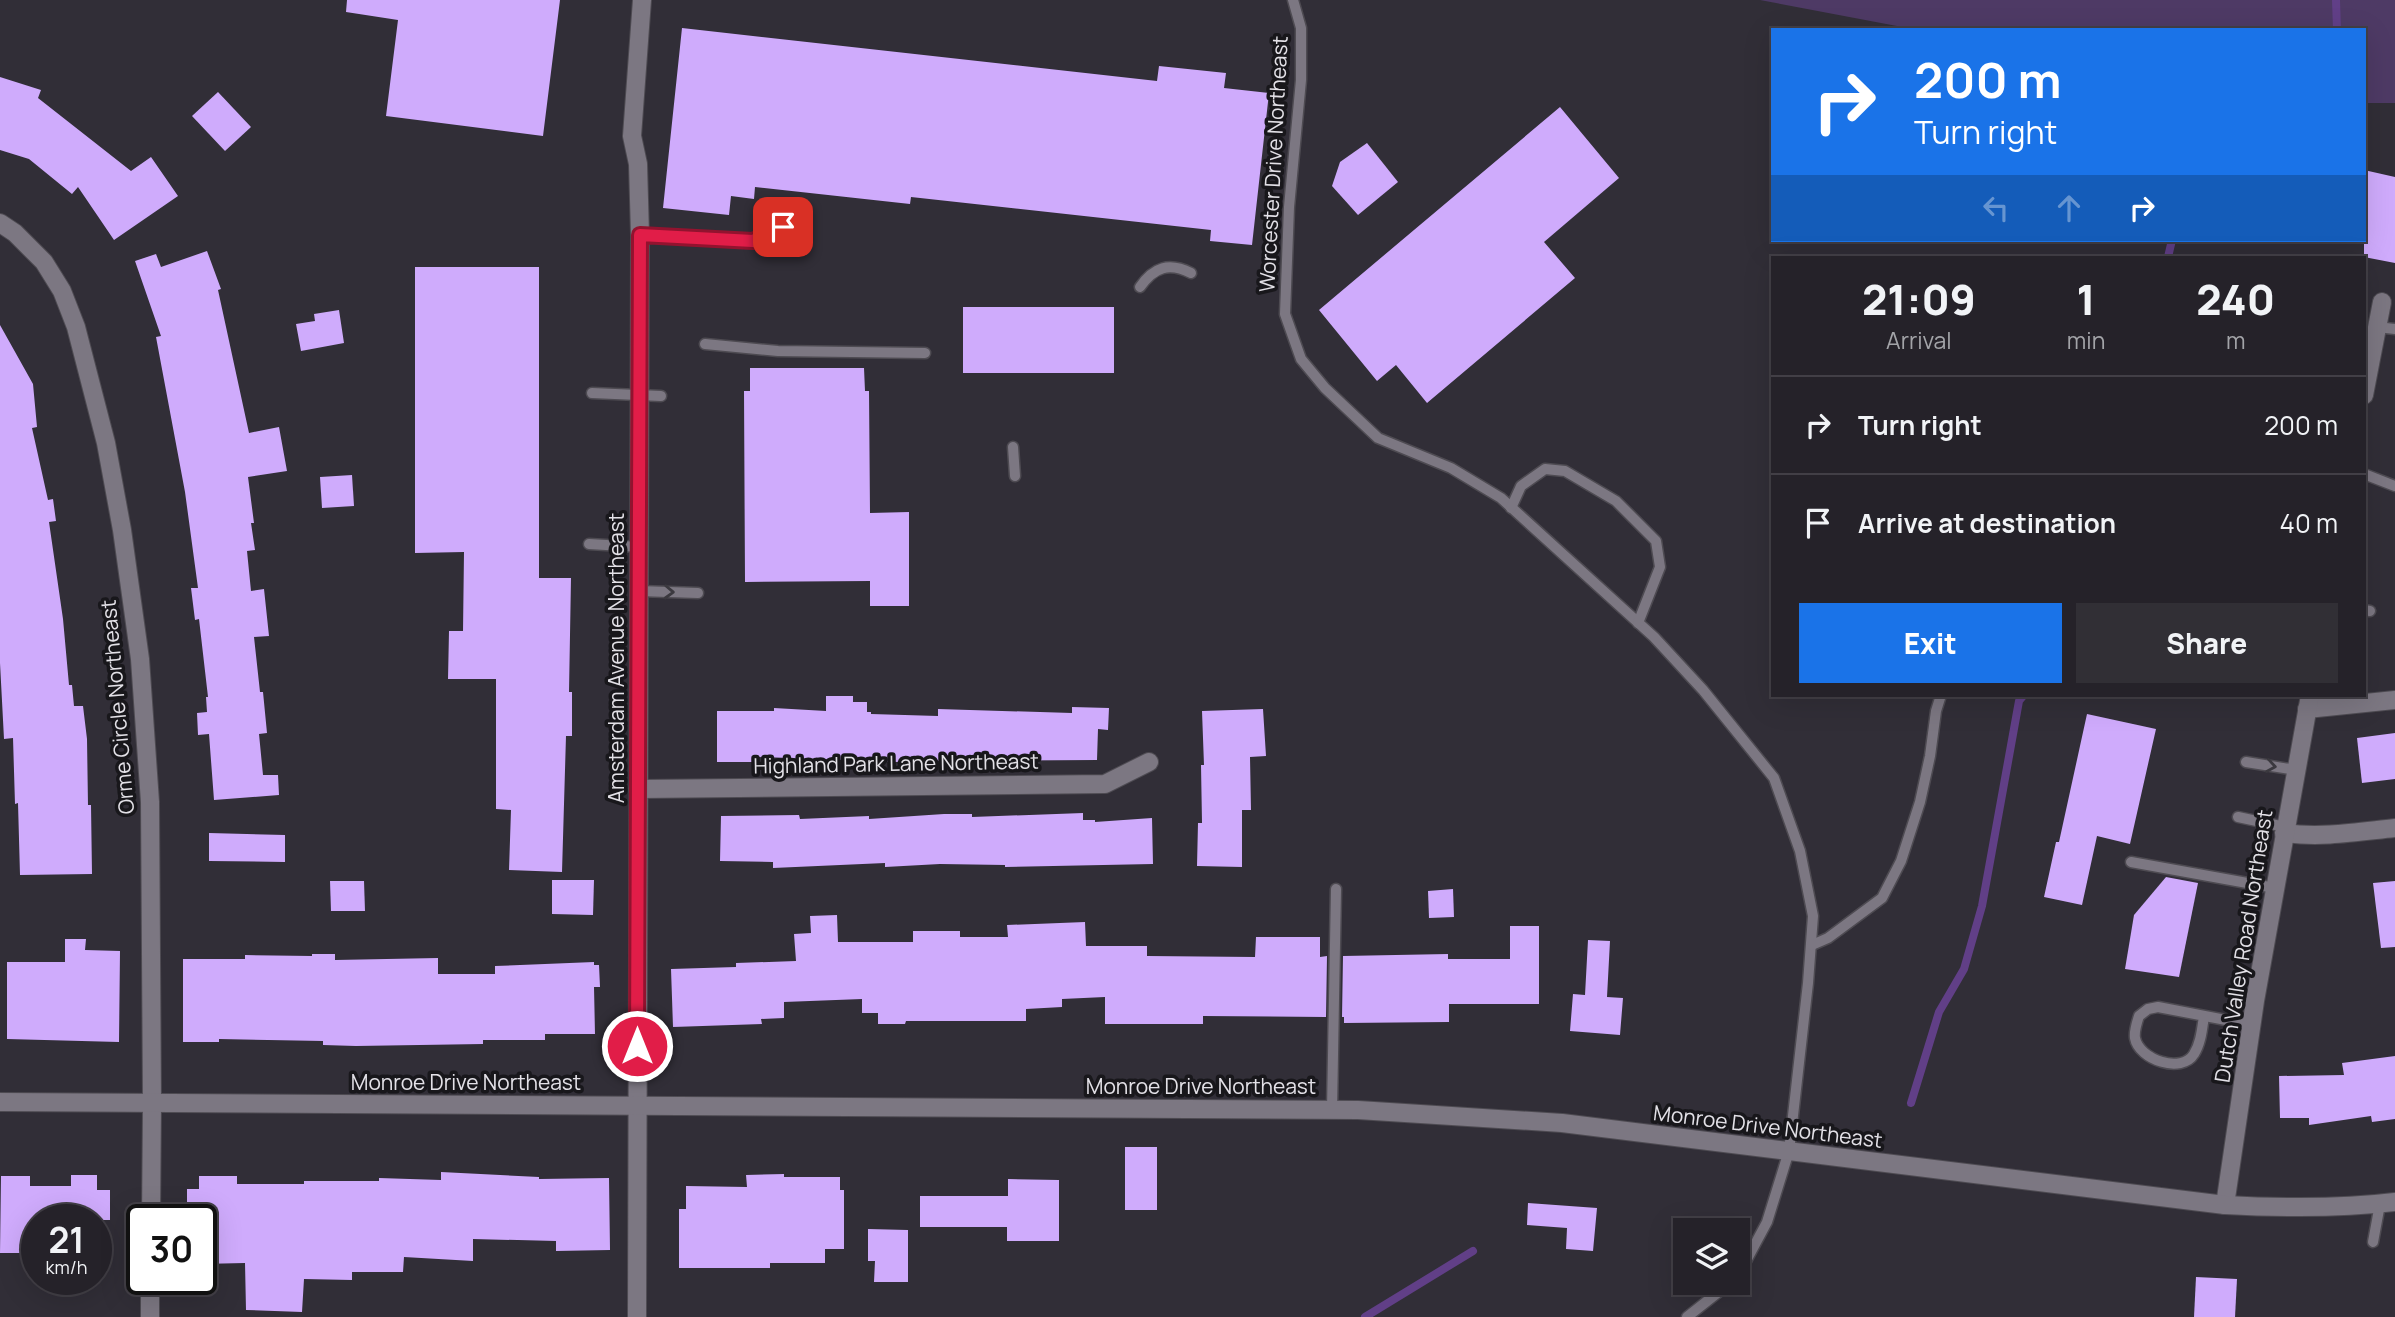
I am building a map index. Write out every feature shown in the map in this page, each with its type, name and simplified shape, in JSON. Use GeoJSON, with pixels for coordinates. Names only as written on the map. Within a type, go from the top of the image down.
{"type":"FeatureCollection","features":[{"type":"Feature","properties":{"kind":"street","name":"Amsterdam Avenue Northeast"},"geometry":{"type":"LineString","coordinates":[[637,1317],[640,235],[638,164],[632,136],[642,0]]}},
{"type":"Feature","properties":{"kind":"street","name":"Orme Circle Northeast"},"geometry":{"type":"LineString","coordinates":[[0,223],[15,233],[44,262],[62,291],[83,352],[106,443],[119,516],[140,659],[150,802],[151,1204]]}},
{"type":"Feature","properties":{"kind":"street"},"geometry":{"type":"LineString","coordinates":[[2366,372],[2382,303]]}},
{"type":"Feature","properties":{"kind":"street"},"geometry":{"type":"LineString","coordinates":[[2308,702],[2395,700]]}},
{"type":"Feature","properties":{"kind":"street","name":"Dutch Valley Road Northeast"},"geometry":{"type":"LineString","coordinates":[[2225,1205],[2252,1025],[2308,702]]}},
{"type":"Feature","properties":{"kind":"street","name":"Highland Park Lane Northeast"},"geometry":{"type":"LineString","coordinates":[[638,789],[1105,784],[1149,762]]}},
{"type":"Feature","properties":{"kind":"street"},"geometry":{"type":"LineString","coordinates":[[2285,830],[2309,836],[2395,828]]}},
{"type":"Feature","properties":{"kind":"street","name":"Monroe Drive Northeast"},"geometry":{"type":"LineString","coordinates":[[0,1102],[1332,1110],[1562,1123],[2225,1205],[2296,1209],[2387,1203]]}},
{"type":"Feature","properties":{"kind":"street"},"geometry":{"type":"LineString","coordinates":[[150,1295],[150,1317]]}},
{"type":"Feature","properties":{"kind":"lane","name":"Worcester Drive Northeast"},"geometry":{"type":"LineString","coordinates":[[1293,0],[1301,28],[1301,80],[1289,207],[1285,314],[1301,359],[1325,388],[1378,438],[1451,468],[1502,498],[1638,623],[1703,690],[1773,778],[1800,851],[1813,916],[1812,945],[1789,1151],[1767,1222],[1750,1254]]}},
{"type":"Feature","properties":{"kind":"lane"},"geometry":{"type":"LineString","coordinates":[[640,235],[753,241],[783,227]]}},
{"type":"Feature","properties":{"kind":"lane"},"geometry":{"type":"LineString","coordinates":[[1140,287],[1149,274],[1162,267],[1178,266],[1191,273]]}},
{"type":"Feature","properties":{"kind":"lane"},"geometry":{"type":"LineString","coordinates":[[2376,327],[2395,329]]}},
{"type":"Feature","properties":{"kind":"lane"},"geometry":{"type":"LineString","coordinates":[[705,344],[778,351],[925,353]]}},
{"type":"Feature","properties":{"kind":"lane"},"geometry":{"type":"LineString","coordinates":[[592,393],[661,396]]}},
{"type":"Feature","properties":{"kind":"lane"},"geometry":{"type":"LineString","coordinates":[[1013,447],[1015,476]]}},
{"type":"Feature","properties":{"kind":"lane"},"geometry":{"type":"LineString","coordinates":[[1511,508],[1521,486],[1545,469],[1565,471],[1616,501],[1656,541],[1660,567],[1638,623]]}},
{"type":"Feature","properties":{"kind":"lane"},"geometry":{"type":"LineString","coordinates":[[2366,475],[2395,486]]}},
{"type":"Feature","properties":{"kind":"lane"},"geometry":{"type":"LineString","coordinates":[[589,544],[640,547]]}},
{"type":"Feature","properties":{"kind":"lane"},"geometry":{"type":"LineString","coordinates":[[639,591],[698,593]]}},
{"type":"Feature","properties":{"kind":"lane"},"geometry":{"type":"LineString","coordinates":[[1812,945],[1828,938],[1882,898],[1901,861],[1920,802],[1940,697]]}},
{"type":"Feature","properties":{"kind":"lane"},"geometry":{"type":"LineString","coordinates":[[2246,762],[2296,770]]}},
{"type":"Feature","properties":{"kind":"lane"},"geometry":{"type":"LineString","coordinates":[[2238,817],[2285,830]]}},
{"type":"Feature","properties":{"kind":"lane"},"geometry":{"type":"LineString","coordinates":[[2132,862],[2275,888]]}},
{"type":"Feature","properties":{"kind":"lane"},"geometry":{"type":"LineString","coordinates":[[1332,1110],[1336,889]]}},
{"type":"Feature","properties":{"kind":"lane"},"geometry":{"type":"LineString","coordinates":[[2204,1016],[2200,1041],[2193,1057],[2180,1064],[2152,1059],[2141,1051],[2134,1037],[2138,1016],[2148,1009],[2158,1007],[2252,1025]]}},
{"type":"Feature","properties":{"kind":"lane"},"geometry":{"type":"LineString","coordinates":[[2373,1242],[2387,1203]]}},
{"type":"Feature","properties":{"kind":"lane"},"geometry":{"type":"LineString","coordinates":[[1687,1317],[1715,1295]]}},
{"type":"Feature","properties":{"kind":"shaded area"},"geometry":{"type":"Polygon","coordinates":[[[1760,0],[2395,0],[2395,103],[2366,103],[2366,28],[1907,28],[1760,0]]]}},
{"type":"Feature","properties":{"kind":"building"},"geometry":{"type":"Polygon","coordinates":[[[347,0],[560,0],[543,136],[386,116],[398,20],[346,12],[347,0]]]}},
{"type":"Feature","properties":{"kind":"building"},"geometry":{"type":"Polygon","coordinates":[[[682,28],[1157,81],[1159,66],[1226,73],[1224,88],[1269,93],[1252,245],[1210,241],[1211,230],[911,197],[910,204],[755,187],[754,199],[731,196],[729,215],[663,208],[682,28]]]}},
{"type":"Feature","properties":{"kind":"building"},"geometry":{"type":"Polygon","coordinates":[[[0,77],[41,90],[38,98],[131,171],[151,157],[178,196],[114,240],[78,187],[72,194],[29,159],[0,150],[0,77]]]}},
{"type":"Feature","properties":{"kind":"building"},"geometry":{"type":"Polygon","coordinates":[[[218,92],[251,127],[225,151],[192,116],[218,92]]]}},
{"type":"Feature","properties":{"kind":"building"},"geometry":{"type":"Polygon","coordinates":[[[1560,107],[1619,178],[1544,242],[1575,278],[1427,403],[1396,365],[1377,381],[1319,310],[1560,107]]]}},
{"type":"Feature","properties":{"kind":"building"},"geometry":{"type":"Polygon","coordinates":[[[1367,143],[1398,182],[1358,215],[1332,186],[1340,162],[1367,143]]]}},
{"type":"Feature","properties":{"kind":"building"},"geometry":{"type":"Polygon","coordinates":[[[2366,170],[2395,177],[2395,263],[2364,256],[2366,170]]]}},
{"type":"Feature","properties":{"kind":"building"},"geometry":{"type":"Polygon","coordinates":[[[207,251],[221,289],[218,290],[249,433],[279,427],[287,471],[248,477],[255,550],[247,551],[251,591],[264,589],[269,636],[254,637],[267,733],[259,734],[263,775],[278,775],[279,795],[214,800],[209,734],[198,735],[197,713],[207,712],[208,697],[199,619],[195,620],[191,588],[198,588],[185,492],[156,337],[161,336],[135,261],[156,254],[161,267],[207,251]]]}},
{"type":"Feature","properties":{"kind":"building"},"geometry":{"type":"Polygon","coordinates":[[[415,267],[539,267],[539,578],[571,578],[569,692],[572,692],[572,736],[566,736],[562,872],[509,870],[511,810],[496,809],[496,679],[448,679],[449,631],[463,631],[464,552],[415,553],[415,267]]]}},
{"type":"Feature","properties":{"kind":"building"},"geometry":{"type":"Polygon","coordinates":[[[963,307],[1114,307],[1114,373],[963,373],[963,307]]]}},
{"type":"Feature","properties":{"kind":"building"},"geometry":{"type":"Polygon","coordinates":[[[339,310],[344,343],[301,351],[296,324],[315,321],[314,314],[339,310]]]}},
{"type":"Feature","properties":{"kind":"building"},"geometry":{"type":"Polygon","coordinates":[[[0,325],[33,384],[37,427],[32,428],[48,500],[53,499],[56,521],[49,522],[69,685],[72,685],[74,706],[83,706],[87,739],[92,874],[20,875],[13,738],[4,739],[0,663],[0,325]]]}},
{"type":"Feature","properties":{"kind":"building"},"geometry":{"type":"Polygon","coordinates":[[[750,368],[864,368],[865,391],[869,391],[870,513],[909,512],[909,606],[870,606],[870,581],[745,582],[744,391],[750,391],[750,368]]]}},
{"type":"Feature","properties":{"kind":"building"},"geometry":{"type":"Polygon","coordinates":[[[352,475],[354,506],[322,508],[320,477],[352,475]]]}},
{"type":"Feature","properties":{"kind":"building"},"geometry":{"type":"Polygon","coordinates":[[[826,696],[853,696],[853,702],[867,702],[867,712],[871,714],[938,716],[938,709],[1072,713],[1072,707],[1109,708],[1108,730],[1098,729],[1097,760],[925,763],[759,757],[759,762],[717,762],[717,711],[774,711],[774,708],[826,711],[826,696]]]}},
{"type":"Feature","properties":{"kind":"building"},"geometry":{"type":"Polygon","coordinates":[[[1263,709],[1266,756],[1250,757],[1251,810],[1242,810],[1242,867],[1197,866],[1198,823],[1202,823],[1201,765],[1204,765],[1202,711],[1263,709]]]}},
{"type":"Feature","properties":{"kind":"building"},"geometry":{"type":"Polygon","coordinates":[[[2087,714],[2156,729],[2130,844],[2097,836],[2082,905],[2044,897],[2087,714]]]}},
{"type":"Feature","properties":{"kind":"building"},"geometry":{"type":"Polygon","coordinates":[[[2395,733],[2395,779],[2362,783],[2357,738],[2395,733]]]}},
{"type":"Feature","properties":{"kind":"building"},"geometry":{"type":"Polygon","coordinates":[[[1083,813],[1083,820],[1095,822],[1152,818],[1153,864],[1005,867],[940,864],[885,867],[885,863],[773,868],[773,862],[720,861],[721,816],[799,815],[800,819],[869,816],[869,819],[944,814],[972,814],[972,817],[1083,813]]]}},
{"type":"Feature","properties":{"kind":"building"},"geometry":{"type":"Polygon","coordinates":[[[209,833],[285,835],[285,862],[209,861],[209,833]]]}},
{"type":"Feature","properties":{"kind":"building"},"geometry":{"type":"Polygon","coordinates":[[[2166,877],[2198,883],[2179,977],[2125,969],[2134,915],[2166,877]]]}},
{"type":"Feature","properties":{"kind":"building"},"geometry":{"type":"Polygon","coordinates":[[[552,880],[594,880],[593,915],[552,914],[552,880]]]}},
{"type":"Feature","properties":{"kind":"building"},"geometry":{"type":"Polygon","coordinates":[[[330,881],[364,881],[365,911],[331,911],[330,881]]]}},
{"type":"Feature","properties":{"kind":"building"},"geometry":{"type":"Polygon","coordinates":[[[2395,881],[2395,947],[2381,948],[2373,883],[2395,881]]]}},
{"type":"Feature","properties":{"kind":"building"},"geometry":{"type":"Polygon","coordinates":[[[1453,889],[1454,917],[1429,918],[1428,891],[1453,889]]]}},
{"type":"Feature","properties":{"kind":"building"},"geometry":{"type":"Polygon","coordinates":[[[837,915],[838,942],[913,942],[913,931],[960,931],[960,937],[1008,937],[1007,925],[1085,922],[1086,946],[1147,946],[1147,956],[1255,957],[1256,937],[1320,937],[1320,957],[1327,956],[1326,1017],[1203,1016],[1203,1024],[1105,1024],[1105,997],[1062,999],[1062,1007],[1026,1009],[1026,1021],[906,1021],[905,1024],[878,1024],[878,1013],[862,1013],[862,999],[784,1002],[784,1018],[761,1019],[762,1024],[673,1027],[671,969],[736,967],[736,963],[796,961],[794,934],[811,933],[810,916],[837,915]]]}},
{"type":"Feature","properties":{"kind":"building"},"geometry":{"type":"Polygon","coordinates":[[[1510,926],[1539,926],[1539,1004],[1449,1004],[1449,1022],[1344,1023],[1343,956],[1448,954],[1448,959],[1510,959],[1510,926]]]}},
{"type":"Feature","properties":{"kind":"building"},"geometry":{"type":"Polygon","coordinates":[[[65,939],[86,939],[85,950],[120,951],[119,1042],[7,1039],[7,962],[65,962],[65,939]]]}},
{"type":"Feature","properties":{"kind":"building"},"geometry":{"type":"Polygon","coordinates":[[[1588,940],[1610,941],[1607,997],[1623,998],[1620,1035],[1570,1031],[1573,994],[1585,995],[1588,940]]]}},
{"type":"Feature","properties":{"kind":"building"},"geometry":{"type":"Polygon","coordinates":[[[335,954],[335,960],[438,958],[438,974],[495,974],[495,966],[594,962],[594,965],[599,965],[600,987],[594,987],[595,1034],[545,1034],[545,1040],[483,1040],[483,1044],[356,1046],[323,1045],[323,1041],[219,1039],[219,1042],[183,1042],[183,959],[245,959],[245,955],[335,954]]]}},
{"type":"Feature","properties":{"kind":"building"},"geometry":{"type":"Polygon","coordinates":[[[2395,1056],[2395,1119],[2372,1122],[2371,1116],[2309,1125],[2309,1118],[2280,1118],[2279,1076],[2344,1075],[2342,1063],[2395,1056]]]}},
{"type":"Feature","properties":{"kind":"building"},"geometry":{"type":"Polygon","coordinates":[[[1125,1147],[1157,1147],[1157,1210],[1125,1210],[1125,1147]]]}},
{"type":"Feature","properties":{"kind":"building"},"geometry":{"type":"Polygon","coordinates":[[[441,1172],[539,1179],[609,1178],[610,1250],[556,1251],[556,1241],[473,1239],[473,1261],[404,1257],[403,1272],[352,1272],[352,1280],[304,1279],[302,1312],[246,1310],[245,1263],[217,1264],[217,1204],[187,1204],[187,1189],[199,1189],[199,1176],[237,1176],[237,1184],[379,1181],[379,1178],[441,1180],[441,1172]]]}},
{"type":"Feature","properties":{"kind":"building"},"geometry":{"type":"Polygon","coordinates":[[[784,1174],[784,1177],[840,1177],[840,1190],[844,1190],[844,1249],[825,1249],[825,1263],[770,1263],[770,1268],[679,1268],[679,1209],[686,1209],[686,1186],[747,1187],[746,1175],[784,1174]]]}},
{"type":"Feature","properties":{"kind":"building"},"geometry":{"type":"Polygon","coordinates":[[[71,1175],[97,1175],[97,1190],[110,1190],[110,1204],[21,1204],[21,1253],[0,1253],[1,1176],[30,1176],[30,1186],[71,1186],[71,1175]]]}},
{"type":"Feature","properties":{"kind":"building"},"geometry":{"type":"Polygon","coordinates":[[[1008,1179],[1059,1180],[1059,1241],[1007,1241],[1007,1227],[920,1227],[920,1196],[1008,1196],[1008,1179]]]}},
{"type":"Feature","properties":{"kind":"building"},"geometry":{"type":"Polygon","coordinates":[[[1528,1203],[1597,1208],[1593,1251],[1566,1249],[1567,1228],[1527,1225],[1528,1203]]]}},
{"type":"Feature","properties":{"kind":"building"},"geometry":{"type":"Polygon","coordinates":[[[868,1229],[908,1230],[908,1282],[874,1282],[875,1261],[868,1261],[868,1229]]]}},
{"type":"Feature","properties":{"kind":"building"},"geometry":{"type":"Polygon","coordinates":[[[2196,1277],[2237,1279],[2235,1317],[2194,1317],[2196,1277]]]}},
{"type":"Feature","properties":{"kind":"waterway"},"geometry":{"type":"LineString","coordinates":[[2336,0],[2337,28]]}},
{"type":"Feature","properties":{"kind":"waterway"},"geometry":{"type":"LineString","coordinates":[[2168,256],[2172,242]]}},
{"type":"Feature","properties":{"kind":"waterway"},"geometry":{"type":"LineString","coordinates":[[1911,1103],[1939,1012],[1964,969],[1982,906],[2019,701],[2022,697]]}},
{"type":"Feature","properties":{"kind":"waterway"},"geometry":{"type":"LineString","coordinates":[[1365,1317],[1473,1251]]}},
{"type":"Feature","properties":{"kind":"route"},"geometry":{"type":"LineString","coordinates":[[637,1046],[640,235],[753,241],[783,227]]}}]}
